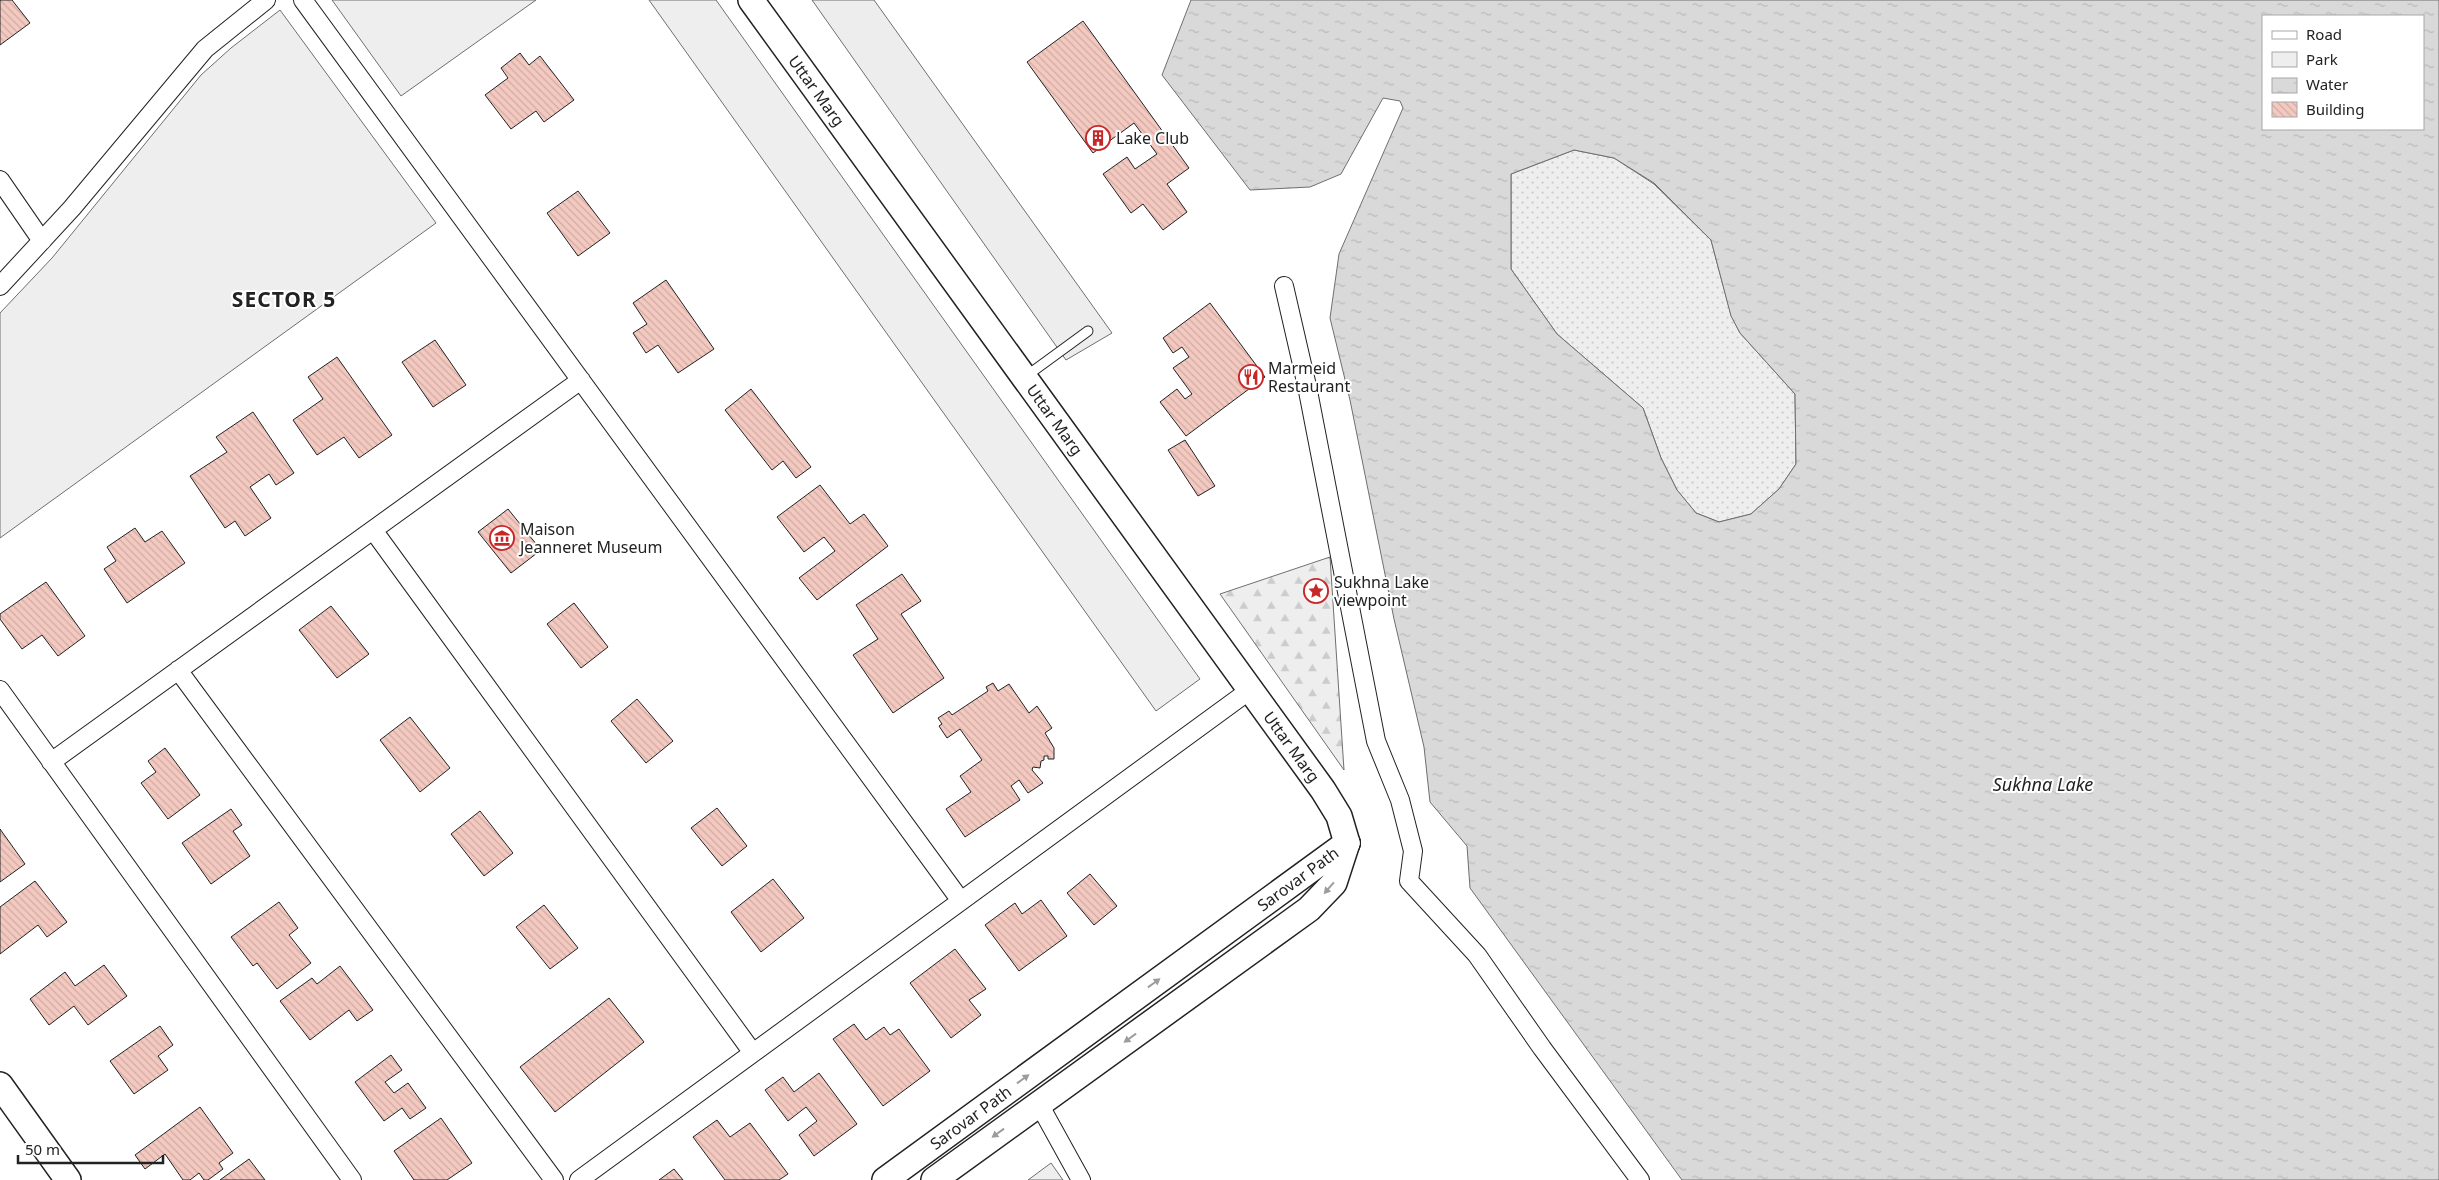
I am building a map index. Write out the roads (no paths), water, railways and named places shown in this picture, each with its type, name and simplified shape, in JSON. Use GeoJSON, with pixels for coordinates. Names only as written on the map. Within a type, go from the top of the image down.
{"type":"FeatureCollection","features":[{"type":"Feature","properties":{"kind":"main road","name":"Uttar Marg"},"geometry":{"type":"LineString","coordinates":[[751,0],[1323,790],[1339,816],[1347,843]]}},
{"type":"Feature","properties":{"kind":"main road","name":"Sarovar Path"},"geometry":{"type":"LineString","coordinates":[[934,1180],[1309,910],[1334,883],[1347,843]]}},
{"type":"Feature","properties":{"kind":"main road","name":"Sarovar Path"},"geometry":{"type":"LineString","coordinates":[[884,1180],[1347,843]]}},
{"type":"Feature","properties":{"kind":"main road"},"geometry":{"type":"LineString","coordinates":[[0,1085],[68,1180]]}},
{"type":"Feature","properties":{"kind":"street"},"geometry":{"type":"LineString","coordinates":[[0,286],[72,208],[205,49],[266,0]]}},
{"type":"Feature","properties":{"kind":"street"},"geometry":{"type":"LineString","coordinates":[[303,0],[961,901]]}},
{"type":"Feature","properties":{"kind":"street"},"geometry":{"type":"LineString","coordinates":[[0,180],[42,241]]}},
{"type":"Feature","properties":{"kind":"street"},"geometry":{"type":"LineString","coordinates":[[1284,286],[1306,386],[1376,741],[1400,800],[1413,851],[1409,881],[1477,955],[1640,1180]]}},
{"type":"Feature","properties":{"kind":"street"},"geometry":{"type":"LineString","coordinates":[[51,762],[580,380]]}},
{"type":"Feature","properties":{"kind":"street"},"geometry":{"type":"LineString","coordinates":[[373,530],[753,1053]]}},
{"type":"Feature","properties":{"kind":"street"},"geometry":{"type":"LineString","coordinates":[[178,670],[554,1180]]}},
{"type":"Feature","properties":{"kind":"street"},"geometry":{"type":"LineString","coordinates":[[0,690],[352,1180]]}},
{"type":"Feature","properties":{"kind":"street"},"geometry":{"type":"LineString","coordinates":[[579,1180],[1250,690]]}},
{"type":"Feature","properties":{"kind":"street"},"geometry":{"type":"LineString","coordinates":[[1039,1104],[1081,1180]]}},
{"type":"Feature","properties":{"kind":"lane"},"geometry":{"type":"LineString","coordinates":[[1024,378],[1088,331]]}},
{"type":"Feature","properties":{"kind":"water","name":"Sukhna Lake"},"geometry":{"type":"Polygon","coordinates":[[[1191,0],[2439,0],[2439,1180],[1682,1180],[1470,888],[1467,846],[1430,802],[1424,747],[1394,619],[1350,400],[1330,318],[1339,254],[1403,108],[1400,101],[1383,98],[1341,174],[1310,187],[1250,190],[1162,75],[1191,0]],[[1574,150],[1511,174],[1511,269],[1557,334],[1643,408],[1661,458],[1677,490],[1696,513],[1719,522],[1751,514],[1779,489],[1796,464],[1795,394],[1740,333],[1731,316],[1711,240],[1654,183],[1614,158],[1574,150]]]}},
{"type":"Feature","properties":{"kind":"place","name":"Lake Club"},"geometry":{"type":"Point","coordinates":[1098,138]}},
{"type":"Feature","properties":{"kind":"place","name":"Marmeid Restaurant"},"geometry":{"type":"Point","coordinates":[1251,377]}},
{"type":"Feature","properties":{"kind":"place","name":"Maison Jeanneret Museum"},"geometry":{"type":"Point","coordinates":[502,538]}},
{"type":"Feature","properties":{"kind":"place","name":"Sukhna Lake viewpoint"},"geometry":{"type":"Point","coordinates":[1316,591]}},
{"type":"Feature","properties":{"kind":"district","name":"SECTOR 5"},"geometry":{"type":"Point","coordinates":[284,299]}}]}
